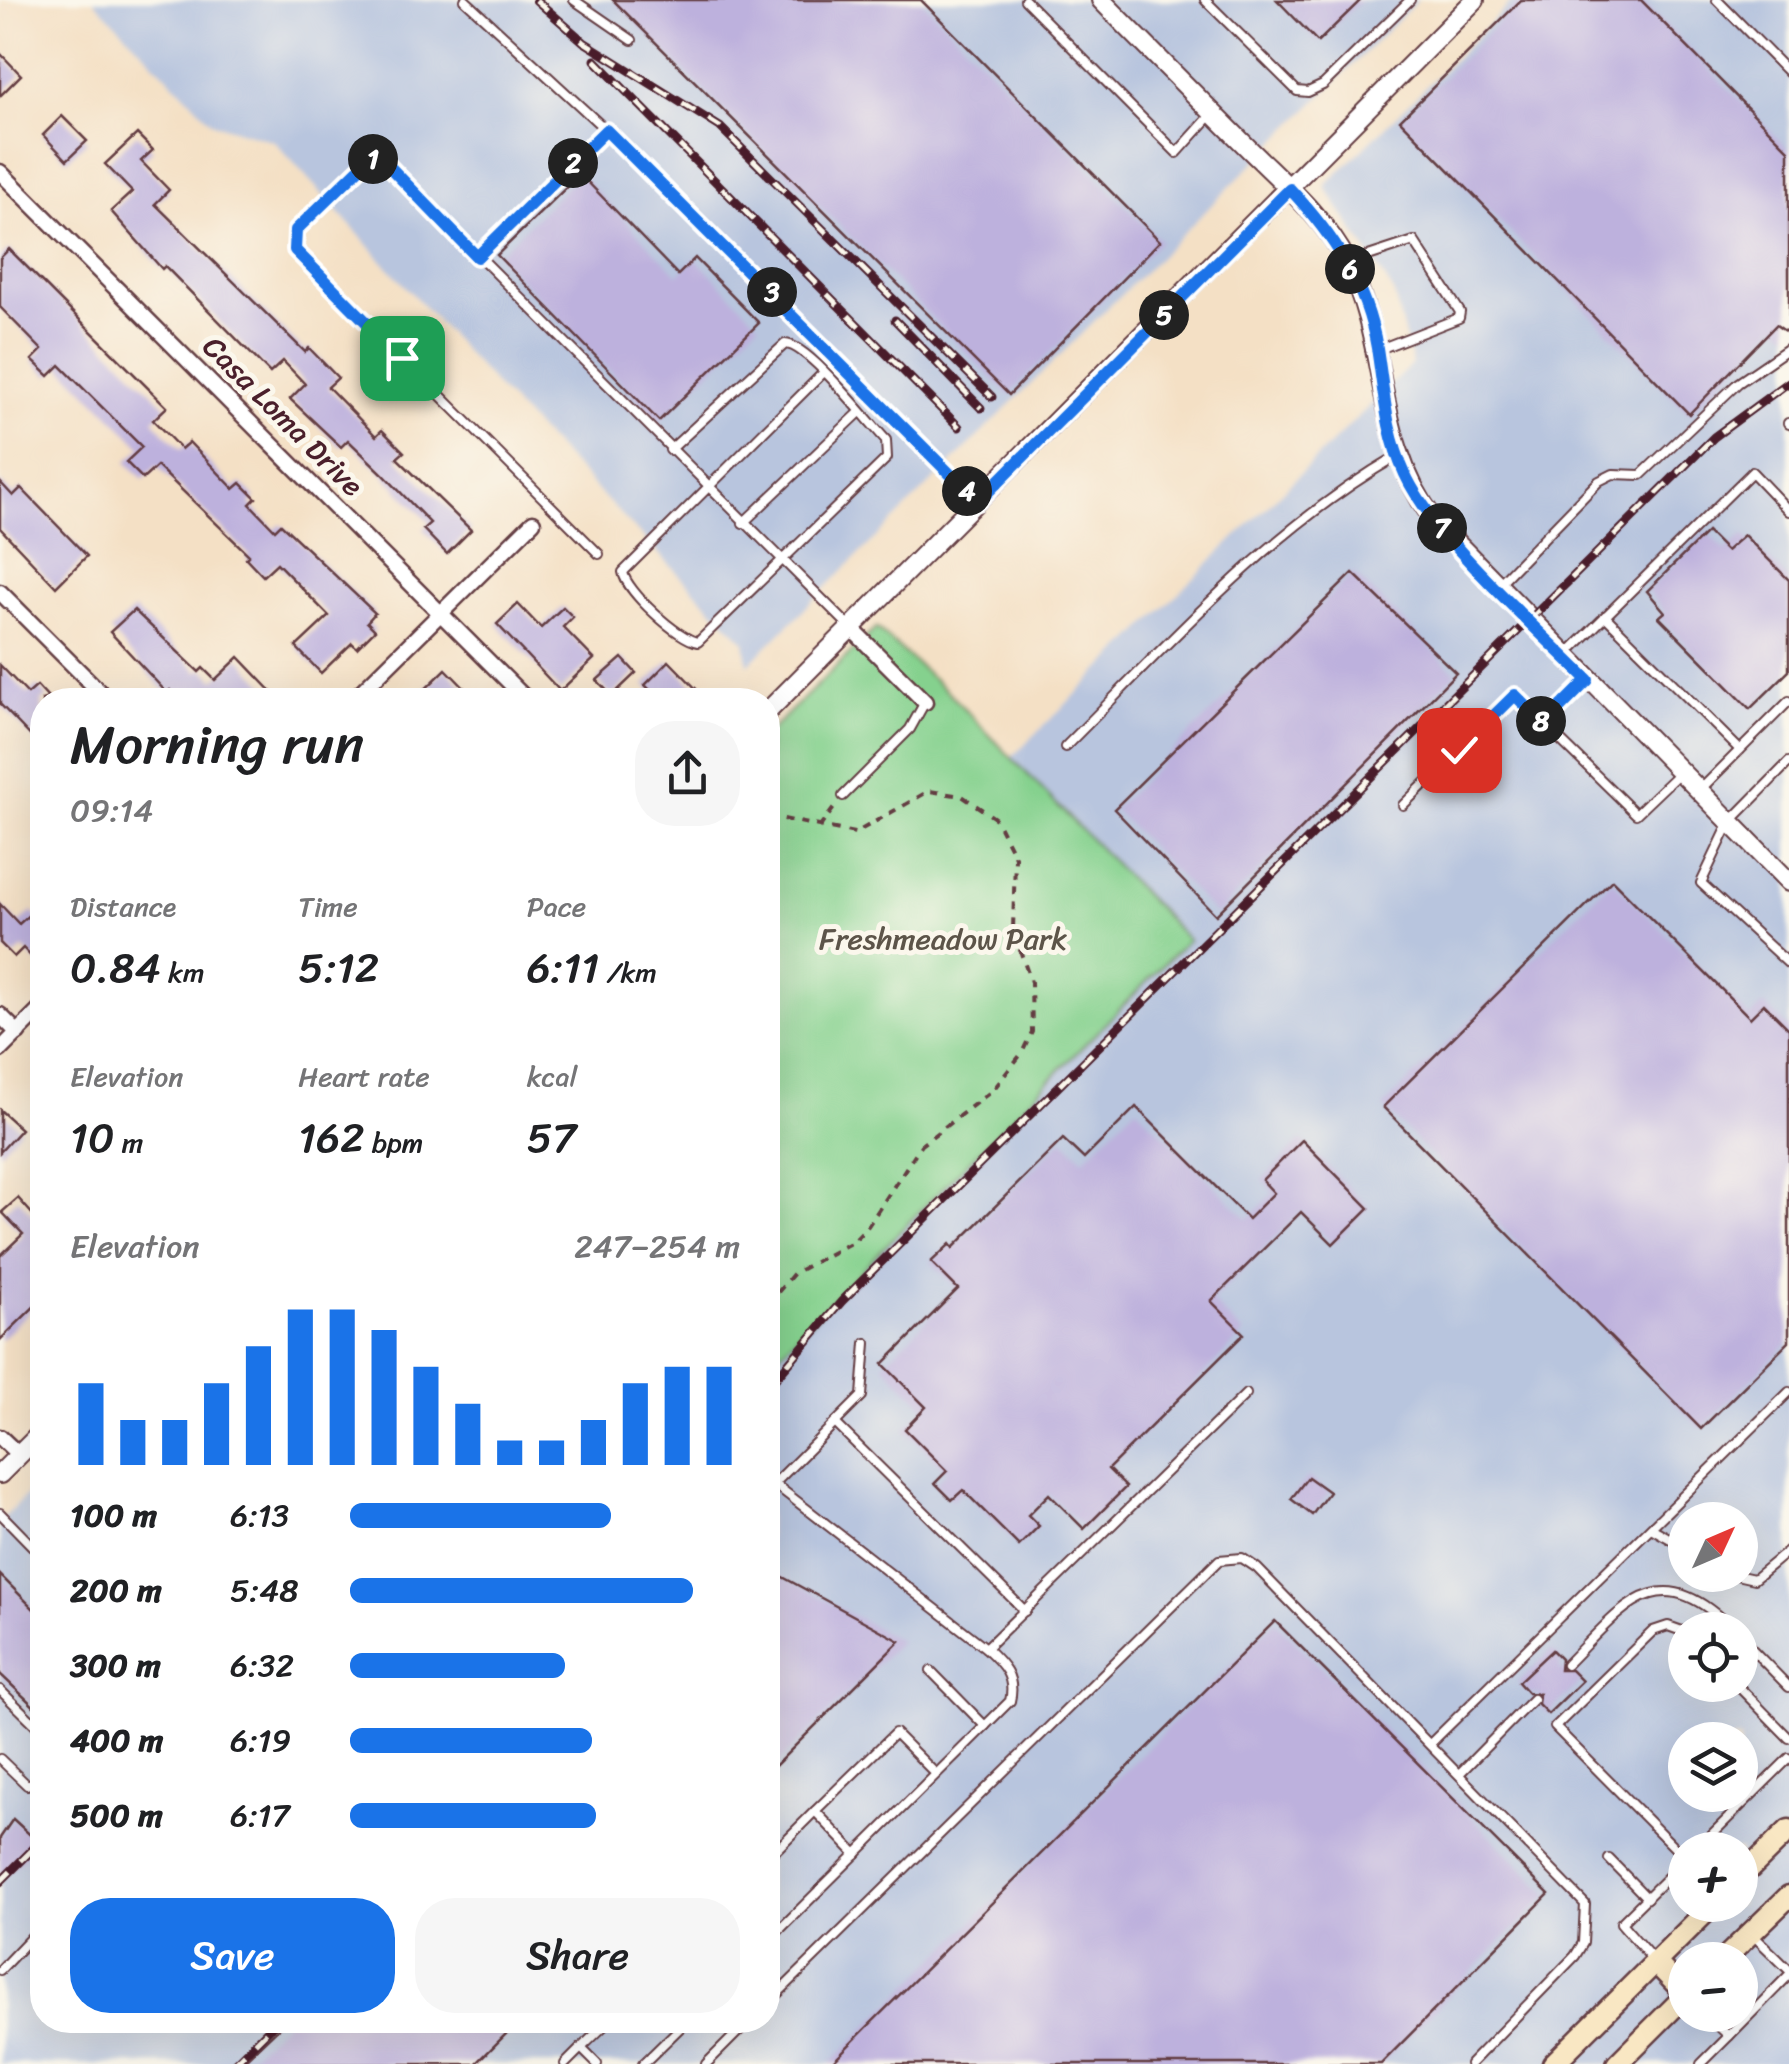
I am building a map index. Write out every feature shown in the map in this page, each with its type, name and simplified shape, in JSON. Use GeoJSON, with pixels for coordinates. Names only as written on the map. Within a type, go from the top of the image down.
{"type":"FeatureCollection","features":[{"type":"Feature","properties":{"kind":"main road"},"geometry":{"type":"LineString","coordinates":[[1758,1860],[1789,1830]]}},
{"type":"Feature","properties":{"kind":"main road"},"geometry":{"type":"LineString","coordinates":[[1741,1942],[1789,1896]]}},
{"type":"Feature","properties":{"kind":"main road"},"geometry":{"type":"LineString","coordinates":[[1552,2064],[1696,1922]]}},
{"type":"Feature","properties":{"kind":"main road"},"geometry":{"type":"LineString","coordinates":[[1655,1962],[1668,1976]]}},
{"type":"Feature","properties":{"kind":"main road"},"geometry":{"type":"LineString","coordinates":[[1617,2064],[1668,2012]]}},
{"type":"Feature","properties":{"kind":"street"},"geometry":{"type":"LineString","coordinates":[[1101,0],[1290,189],[1320,222],[1347,262],[1377,350],[1384,408],[1397,456],[1418,498],[1497,586],[1789,882]]}},
{"type":"Feature","properties":{"kind":"street"},"geometry":{"type":"LineString","coordinates":[[780,699],[1475,0]]}},
{"type":"Feature","properties":{"kind":"street","name":"Casa Loma Drive"},"geometry":{"type":"LineString","coordinates":[[0,172],[515,688]]}},
{"type":"Feature","properties":{"kind":"street"},"geometry":{"type":"LineString","coordinates":[[365,688],[533,522]]}},
{"type":"Feature","properties":{"kind":"street"},"geometry":{"type":"LineString","coordinates":[[0,592],[96,688]]}},
{"type":"Feature","properties":{"kind":"street"},"geometry":{"type":"LineString","coordinates":[[851,628],[925,702]]}},
{"type":"Feature","properties":{"kind":"street"},"geometry":{"type":"LineString","coordinates":[[0,1015],[18,1033]]}},
{"type":"Feature","properties":{"kind":"street"},"geometry":{"type":"LineString","coordinates":[[0,1050],[30,1020]]}},
{"type":"Feature","properties":{"kind":"street"},"geometry":{"type":"LineString","coordinates":[[0,1436],[19,1456]]}},
{"type":"Feature","properties":{"kind":"street"},"geometry":{"type":"LineString","coordinates":[[0,1474],[30,1445]]}},
{"type":"Feature","properties":{"kind":"lane"},"geometry":{"type":"LineString","coordinates":[[465,0],[606,130],[978,502]]}},
{"type":"Feature","properties":{"kind":"lane"},"geometry":{"type":"LineString","coordinates":[[574,0],[632,40]]}},
{"type":"Feature","properties":{"kind":"lane"},"geometry":{"type":"LineString","coordinates":[[1025,0],[1177,153],[1214,113]]}},
{"type":"Feature","properties":{"kind":"lane"},"geometry":{"type":"LineString","coordinates":[[1205,0],[1298,91],[1308,92],[1324,85],[1410,0]]}},
{"type":"Feature","properties":{"kind":"lane"},"geometry":{"type":"LineString","coordinates":[[1717,0],[1789,74]]}},
{"type":"Feature","properties":{"kind":"lane"},"geometry":{"type":"LineString","coordinates":[[477,257],[606,130]]}},
{"type":"Feature","properties":{"kind":"lane"},"geometry":{"type":"LineString","coordinates":[[599,554],[292,244],[296,230],[367,161],[384,161],[780,562],[851,628]]}},
{"type":"Feature","properties":{"kind":"lane"},"geometry":{"type":"LineString","coordinates":[[1347,262],[1414,241],[1460,312],[1459,318],[1377,350]]}},
{"type":"Feature","properties":{"kind":"lane"},"geometry":{"type":"LineString","coordinates":[[670,450],[785,344],[803,351],[823,372],[886,440],[887,458],[698,642],[686,640],[632,591],[623,572],[823,372]]}},
{"type":"Feature","properties":{"kind":"lane"},"geometry":{"type":"LineString","coordinates":[[1497,586],[1598,481],[1613,474],[1641,475],[1738,383],[1789,348]]}},
{"type":"Feature","properties":{"kind":"lane"},"geometry":{"type":"LineString","coordinates":[[743,523],[860,412]]}},
{"type":"Feature","properties":{"kind":"lane"},"geometry":{"type":"LineString","coordinates":[[1066,747],[1227,584],[1349,484],[1397,456]]}},
{"type":"Feature","properties":{"kind":"lane"},"geometry":{"type":"LineString","coordinates":[[1565,656],[1752,472],[1789,511]]}},
{"type":"Feature","properties":{"kind":"lane"},"geometry":{"type":"LineString","coordinates":[[1606,616],[1740,750]]}},
{"type":"Feature","properties":{"kind":"lane"},"geometry":{"type":"LineString","coordinates":[[1544,724],[1588,680]]}},
{"type":"Feature","properties":{"kind":"lane"},"geometry":{"type":"LineString","coordinates":[[1403,805],[1515,695],[1636,814],[1680,772]]}},
{"type":"Feature","properties":{"kind":"lane"},"geometry":{"type":"LineString","coordinates":[[1700,791],[1789,701]]}},
{"type":"Feature","properties":{"kind":"lane"},"geometry":{"type":"LineString","coordinates":[[843,796],[910,728],[925,702]]}},
{"type":"Feature","properties":{"kind":"lane"},"geometry":{"type":"LineString","coordinates":[[1789,762],[1730,822],[1701,883],[1789,964]]}},
{"type":"Feature","properties":{"kind":"lane"},"geometry":{"type":"LineString","coordinates":[[780,1473],[862,1396],[866,1343]]}},
{"type":"Feature","properties":{"kind":"lane"},"geometry":{"type":"LineString","coordinates":[[1431,1743],[1789,1392]]}},
{"type":"Feature","properties":{"kind":"lane"},"geometry":{"type":"LineString","coordinates":[[986,1648],[1246,1394]]}},
{"type":"Feature","properties":{"kind":"lane"},"geometry":{"type":"LineString","coordinates":[[836,1423],[1025,1610]]}},
{"type":"Feature","properties":{"kind":"lane"},"geometry":{"type":"LineString","coordinates":[[780,1490],[986,1648],[1004,1664],[1013,1688],[1010,1701],[780,1929]]}},
{"type":"Feature","properties":{"kind":"lane"},"geometry":{"type":"LineString","coordinates":[[2,1520],[30,1545]]}},
{"type":"Feature","properties":{"kind":"lane"},"geometry":{"type":"LineString","coordinates":[[1651,1528],[1668,1538]]}},
{"type":"Feature","properties":{"kind":"lane"},"geometry":{"type":"LineString","coordinates":[[1758,1576],[1789,1550]]}},
{"type":"Feature","properties":{"kind":"lane"},"geometry":{"type":"LineString","coordinates":[[780,1991],[1218,1560],[1242,1558],[1257,1568],[1576,1892],[1586,1914],[1583,1943],[1574,1956],[1470,2064]]}},
{"type":"Feature","properties":{"kind":"lane"},"geometry":{"type":"LineString","coordinates":[[1566,1665],[1629,1602],[1644,1593],[1659,1590],[1712,1612]]}},
{"type":"Feature","properties":{"kind":"lane"},"geometry":{"type":"LineString","coordinates":[[1668,1626],[1653,1631],[1555,1727],[1668,1842]]}},
{"type":"Feature","properties":{"kind":"lane"},"geometry":{"type":"LineString","coordinates":[[1758,1655],[1789,1687]]}},
{"type":"Feature","properties":{"kind":"lane"},"geometry":{"type":"LineString","coordinates":[[931,1671],[984,1726]]}},
{"type":"Feature","properties":{"kind":"lane"},"geometry":{"type":"LineString","coordinates":[[1775,1672],[1789,1677]]}},
{"type":"Feature","properties":{"kind":"lane"},"geometry":{"type":"LineString","coordinates":[[0,1690],[30,1720]]}},
{"type":"Feature","properties":{"kind":"lane"},"geometry":{"type":"LineString","coordinates":[[1460,1773],[1533,1699]]}},
{"type":"Feature","properties":{"kind":"lane"},"geometry":{"type":"LineString","coordinates":[[1754,1702],[1789,1738]]}},
{"type":"Feature","properties":{"kind":"lane"},"geometry":{"type":"LineString","coordinates":[[780,1846],[895,1733],[936,1774]]}},
{"type":"Feature","properties":{"kind":"lane"},"geometry":{"type":"LineString","coordinates":[[1714,1832],[1789,1758]]}},
{"type":"Feature","properties":{"kind":"lane"},"geometry":{"type":"LineString","coordinates":[[0,1759],[30,1784]]}},
{"type":"Feature","properties":{"kind":"lane"},"geometry":{"type":"LineString","coordinates":[[816,1812],[856,1854]]}},
{"type":"Feature","properties":{"kind":"lane"},"geometry":{"type":"LineString","coordinates":[[1609,1859],[1647,1898]]}},
{"type":"Feature","properties":{"kind":"lane"},"geometry":{"type":"LineString","coordinates":[[1655,1962],[1621,1923],[1668,1876]]}},
{"type":"Feature","properties":{"kind":"lane"},"geometry":{"type":"LineString","coordinates":[[1701,2064],[1789,1972],[1750,1933]]}},
{"type":"Feature","properties":{"kind":"lane"},"geometry":{"type":"LineString","coordinates":[[0,1970],[30,1939]]}},
{"type":"Feature","properties":{"kind":"lane"},"geometry":{"type":"LineString","coordinates":[[1779,1985],[1789,1996]]}},
{"type":"Feature","properties":{"kind":"lane"},"geometry":{"type":"LineString","coordinates":[[1725,2032],[1729,2036]]}},
{"type":"Feature","properties":{"kind":"lane"},"geometry":{"type":"LineString","coordinates":[[565,2064],[597,2033]]}},
{"type":"Feature","properties":{"kind":"lane"},"geometry":{"type":"LineString","coordinates":[[643,2064],[675,2033]]}},
{"type":"Feature","properties":{"kind":"lane"},"geometry":{"type":"LineString","coordinates":[[706,2064],[737,2033]]}},
{"type":"Feature","properties":{"kind":"lane"},"geometry":{"type":"LineString","coordinates":[[581,2048],[596,2064]]}},
{"type":"Feature","properties":{"kind":"path"},"geometry":{"type":"LineString","coordinates":[[780,819],[846,833],[867,830],[929,792],[962,796],[986,810],[1004,830],[1015,856],[1013,930],[1031,982],[1034,1016],[1022,1053],[992,1090],[921,1146],[868,1226],[854,1240],[794,1274],[780,1290]]}},
{"type":"Feature","properties":{"kind":"path"},"geometry":{"type":"LineString","coordinates":[[819,828],[843,796]]}},
{"type":"Feature","properties":{"kind":"shaded area"},"geometry":{"type":"Polygon","coordinates":[[[93,0],[1418,0],[748,665],[745,642],[503,394],[274,141],[213,123],[93,0]]]}},
{"type":"Feature","properties":{"kind":"shaded area"},"geometry":{"type":"Polygon","coordinates":[[[1514,0],[1789,0],[1789,2064],[0,2064],[0,1522],[30,1491],[30,2033],[780,2033],[780,1353],[1188,940],[1011,758],[1412,364],[1393,291],[1325,186],[1514,0]]]}},
{"type":"Feature","properties":{"kind":"green space","name":"Freshmeadow Park"},"geometry":{"type":"Polygon","coordinates":[[[876,628],[948,692],[1188,940],[780,1353],[780,721],[876,628]]]}},
{"type":"Feature","properties":{"kind":"building"},"geometry":{"type":"Polygon","coordinates":[[[613,0],[921,0],[1160,241],[1009,395],[613,0]]]}},
{"type":"Feature","properties":{"kind":"building"},"geometry":{"type":"Polygon","coordinates":[[[1277,0],[1361,0],[1318,42],[1277,0]]]}},
{"type":"Feature","properties":{"kind":"building"},"geometry":{"type":"Polygon","coordinates":[[[1521,0],[1641,0],[1789,150],[1789,334],[1776,325],[1689,414],[1400,120],[1521,0]]]}},
{"type":"Feature","properties":{"kind":"building"},"geometry":{"type":"Polygon","coordinates":[[[0,53],[21,75],[0,96],[0,53]]]}},
{"type":"Feature","properties":{"kind":"building"},"geometry":{"type":"Polygon","coordinates":[[[62,116],[87,141],[67,160],[43,135],[62,116]]]}},
{"type":"Feature","properties":{"kind":"building"},"geometry":{"type":"Polygon","coordinates":[[[137,134],[153,150],[141,161],[169,190],[155,204],[305,352],[309,348],[338,378],[328,387],[376,436],[382,430],[404,452],[397,458],[471,530],[447,554],[423,529],[430,523],[382,473],[348,440],[341,447],[290,399],[305,384],[283,361],[270,373],[165,266],[162,269],[111,211],[132,192],[105,164],[137,134]]]}},
{"type":"Feature","properties":{"kind":"building"},"geometry":{"type":"Polygon","coordinates":[[[580,174],[678,275],[695,258],[759,323],[659,421],[497,255],[580,174]]]}},
{"type":"Feature","properties":{"kind":"building"},"geometry":{"type":"Polygon","coordinates":[[[9,249],[167,407],[153,420],[181,449],[189,442],[234,489],[241,483],[256,498],[250,504],[275,530],[281,524],[375,613],[367,622],[375,630],[357,648],[352,643],[321,673],[296,647],[329,616],[277,563],[263,576],[246,558],[249,555],[157,466],[143,479],[126,462],[142,447],[60,365],[49,376],[32,360],[42,350],[0,307],[0,258],[9,249]]]}},
{"type":"Feature","properties":{"kind":"building"},"geometry":{"type":"Polygon","coordinates":[[[0,482],[13,496],[21,488],[87,556],[56,587],[0,528],[0,482]]]}},
{"type":"Feature","properties":{"kind":"building"},"geometry":{"type":"Polygon","coordinates":[[[1707,532],[1726,551],[1744,535],[1789,580],[1789,671],[1750,709],[1659,617],[1665,612],[1647,591],[1707,532]]]}},
{"type":"Feature","properties":{"kind":"building"},"geometry":{"type":"Polygon","coordinates":[[[1353,573],[1456,673],[1216,915],[1114,809],[1353,573]]]}},
{"type":"Feature","properties":{"kind":"building"},"geometry":{"type":"Polygon","coordinates":[[[518,604],[541,628],[563,607],[573,617],[563,627],[594,659],[563,688],[557,688],[497,624],[518,604]]]}},
{"type":"Feature","properties":{"kind":"building"},"geometry":{"type":"Polygon","coordinates":[[[134,610],[199,672],[203,668],[215,680],[239,657],[269,688],[162,688],[110,632],[134,610]]]}},
{"type":"Feature","properties":{"kind":"building"},"geometry":{"type":"Polygon","coordinates":[[[622,658],[636,673],[620,688],[604,688],[597,680],[622,658]]]}},
{"type":"Feature","properties":{"kind":"building"},"geometry":{"type":"Polygon","coordinates":[[[669,661],[695,688],[648,688],[645,685],[669,661]]]}},
{"type":"Feature","properties":{"kind":"building"},"geometry":{"type":"Polygon","coordinates":[[[0,665],[30,692],[30,735],[0,704],[0,665]]]}},
{"type":"Feature","properties":{"kind":"building"},"geometry":{"type":"Polygon","coordinates":[[[446,669],[464,688],[426,688],[446,669]]]}},
{"type":"Feature","properties":{"kind":"building"},"geometry":{"type":"Polygon","coordinates":[[[1612,880],[1750,1018],[1764,1004],[1789,1029],[1789,1342],[1701,1429],[1383,1107],[1612,880]]]}},
{"type":"Feature","properties":{"kind":"building"},"geometry":{"type":"Polygon","coordinates":[[[0,904],[19,924],[30,914],[30,955],[23,948],[14,957],[0,943],[0,904]]]}},
{"type":"Feature","properties":{"kind":"building"},"geometry":{"type":"Polygon","coordinates":[[[1136,1107],[1248,1219],[1274,1193],[1262,1180],[1302,1140],[1369,1208],[1333,1244],[1301,1212],[1211,1301],[1244,1334],[1108,1469],[1126,1487],[1084,1529],[1049,1494],[1028,1515],[1039,1526],[1019,1546],[963,1490],[952,1500],[935,1483],[947,1471],[905,1429],[926,1407],[883,1364],[958,1289],[931,1262],[950,1244],[953,1248],[1063,1139],[1084,1159],[1136,1107]]]}},
{"type":"Feature","properties":{"kind":"building"},"geometry":{"type":"Polygon","coordinates":[[[0,1110],[21,1129],[0,1152],[0,1110]]]}},
{"type":"Feature","properties":{"kind":"building"},"geometry":{"type":"Polygon","coordinates":[[[18,1198],[30,1212],[30,1311],[0,1340],[0,1256],[23,1234],[2,1212],[18,1198]]]}},
{"type":"Feature","properties":{"kind":"building"},"geometry":{"type":"Polygon","coordinates":[[[1308,1477],[1329,1492],[1312,1515],[1291,1499],[1308,1477]]]}},
{"type":"Feature","properties":{"kind":"building"},"geometry":{"type":"Polygon","coordinates":[[[0,1575],[30,1605],[30,1703],[0,1674],[0,1575]]]}},
{"type":"Feature","properties":{"kind":"building"},"geometry":{"type":"Polygon","coordinates":[[[780,1576],[900,1641],[780,1761],[780,1576]]]}},
{"type":"Feature","properties":{"kind":"building"},"geometry":{"type":"Polygon","coordinates":[[[1275,1621],[1549,1894],[1381,2064],[830,2064],[1275,1621]]]}},
{"type":"Feature","properties":{"kind":"building"},"geometry":{"type":"Polygon","coordinates":[[[1552,1650],[1561,1659],[1560,1670],[1571,1670],[1582,1681],[1548,1714],[1538,1704],[1539,1694],[1528,1693],[1518,1682],[1552,1650]]]}},
{"type":"Feature","properties":{"kind":"building"},"geometry":{"type":"Polygon","coordinates":[[[13,1819],[30,1835],[30,1852],[0,1882],[0,1838],[13,1819]]]}},
{"type":"Feature","properties":{"kind":"building"},"geometry":{"type":"Polygon","coordinates":[[[273,2033],[507,2033],[476,2064],[241,2064],[273,2033]]]}},
{"type":"Feature","properties":{"kind":"railway"},"geometry":{"type":"LineString","coordinates":[[536,0],[584,42],[720,127],[992,397]]}},
{"type":"Feature","properties":{"kind":"railway"},"geometry":{"type":"LineString","coordinates":[[595,60],[959,427]]}},
{"type":"Feature","properties":{"kind":"railway"},"geometry":{"type":"LineString","coordinates":[[895,320],[981,408]]}},
{"type":"Feature","properties":{"kind":"railway"},"geometry":{"type":"LineString","coordinates":[[780,1373],[842,1301],[1714,437],[1789,382]]}},
{"type":"Feature","properties":{"kind":"railway"},"geometry":{"type":"LineString","coordinates":[[0,1882],[30,1852]]}},
{"type":"Feature","properties":{"kind":"railway"},"geometry":{"type":"LineString","coordinates":[[234,2064],[265,2033]]}},
{"type":"Feature","properties":{"kind":"route"},"geometry":{"type":"LineString","coordinates":[[402,358],[295,250],[292,244],[296,230],[367,161],[374,159],[384,161],[477,257],[606,130],[978,502],[1290,189],[1336,242],[1359,288],[1377,348],[1390,432],[1418,498],[1452,540],[1588,680],[1544,724],[1515,695],[1459,750]]}}]}
